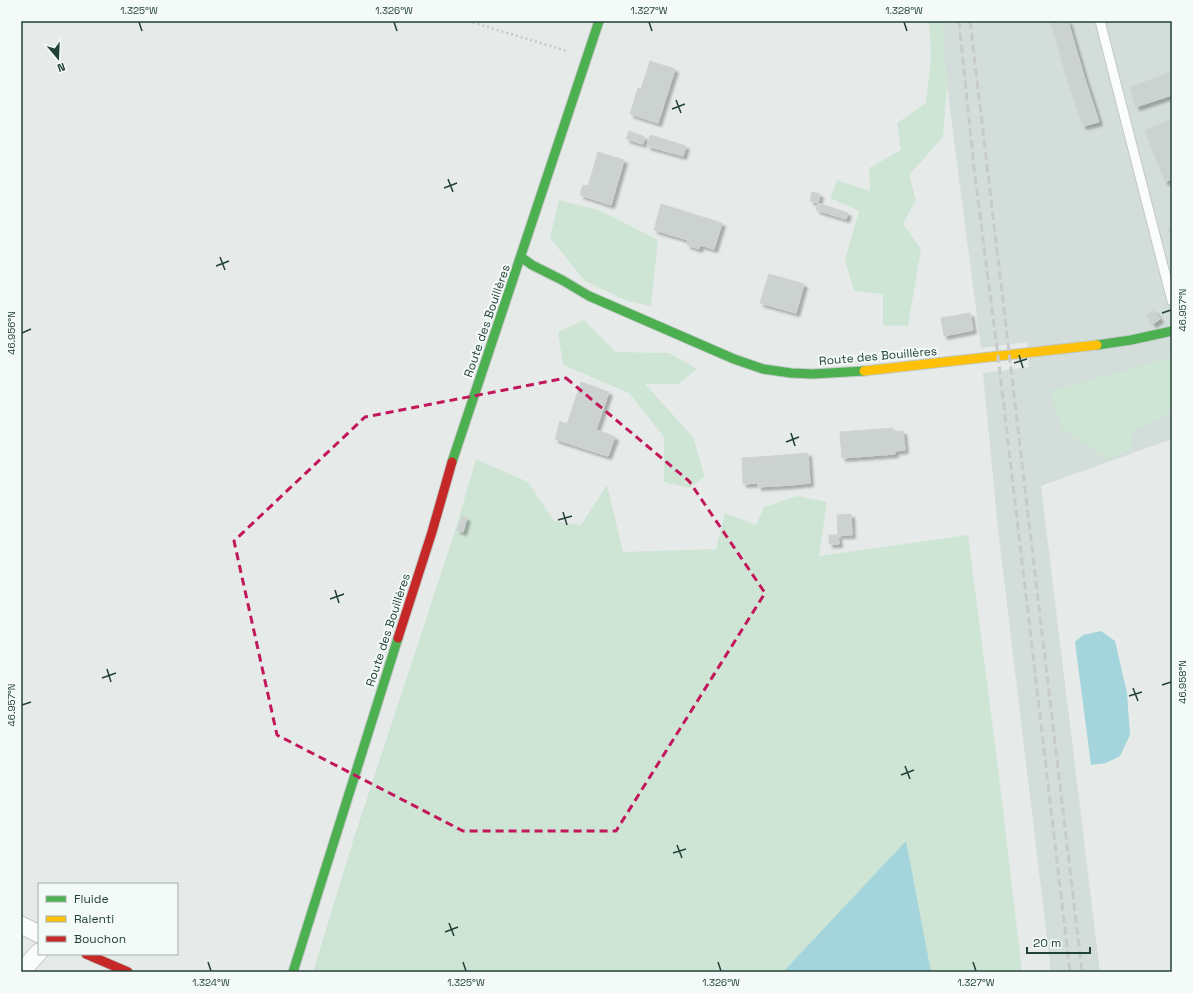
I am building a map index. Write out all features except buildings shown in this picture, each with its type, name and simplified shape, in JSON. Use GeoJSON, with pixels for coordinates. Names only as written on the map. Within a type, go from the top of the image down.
{"type":"FeatureCollection","features":[{"type":"Feature","properties":{"kind":"street"},"geometry":{"type":"LineString","coordinates":[[521,257],[599,21]]}},
{"type":"Feature","properties":{"kind":"street","name":"Route des Bouillères"},"geometry":{"type":"LineString","coordinates":[[293,972],[432,532],[457,445],[521,257],[532,265],[589,296],[726,356],[762,369],[791,373],[842,373],[1084,347],[1132,340],[1172,331]]}},
{"type":"Feature","properties":{"kind":"street"},"geometry":{"type":"LineString","coordinates":[[21,925],[38,934]]}},
{"type":"Feature","properties":{"kind":"street"},"geometry":{"type":"LineString","coordinates":[[21,972],[38,953]]}},
{"type":"Feature","properties":{"kind":"street"},"geometry":{"type":"LineString","coordinates":[[88,955],[128,972]]}},
{"type":"Feature","properties":{"kind":"lane"},"geometry":{"type":"LineString","coordinates":[[1100,21],[1172,301]]}},
{"type":"Feature","properties":{"kind":"path"},"geometry":{"type":"LineString","coordinates":[[468,21],[587,58]]}},
{"type":"Feature","properties":{"kind":"highlighted area"},"geometry":{"type":"Polygon","coordinates":[[[566,378],[689,481],[765,593],[616,831],[463,831],[277,735],[234,541],[365,417],[566,378]]]}},
{"type":"Feature","properties":{"kind":"shaded area"},"geometry":{"type":"Polygon","coordinates":[[[942,21],[1172,21],[1172,439],[1041,486],[1100,972],[1051,972],[998,529],[983,373],[1029,367],[1027,342],[981,348],[947,86],[942,21]]]}},
{"type":"Feature","properties":{"kind":"green space"},"geometry":{"type":"Polygon","coordinates":[[[929,21],[942,21],[947,86],[943,137],[909,175],[916,200],[903,224],[921,249],[908,326],[883,325],[883,294],[854,291],[845,260],[859,211],[830,198],[837,180],[870,191],[869,168],[901,150],[897,123],[926,103],[931,57],[929,21]]]}},
{"type":"Feature","properties":{"kind":"green space"},"geometry":{"type":"Polygon","coordinates":[[[559,200],[599,210],[658,240],[651,306],[627,301],[585,281],[550,238],[559,200]]]}},
{"type":"Feature","properties":{"kind":"green space"},"geometry":{"type":"Polygon","coordinates":[[[584,320],[616,352],[669,353],[697,369],[678,384],[645,384],[693,437],[705,477],[689,488],[664,482],[664,437],[629,393],[563,365],[558,332],[584,320]]]}},
{"type":"Feature","properties":{"kind":"green space"},"geometry":{"type":"Polygon","coordinates":[[[1172,357],[1171,413],[1132,431],[1131,451],[1107,459],[1061,428],[1050,391],[1172,357]]]}},
{"type":"Feature","properties":{"kind":"green space"},"geometry":{"type":"Polygon","coordinates":[[[476,459],[528,482],[554,521],[581,525],[607,485],[623,552],[716,549],[725,513],[756,525],[764,507],[797,496],[827,502],[819,556],[968,535],[1022,972],[313,972],[353,841],[455,531],[476,459]]]}},
{"type":"Feature","properties":{"kind":"water"},"geometry":{"type":"Polygon","coordinates":[[[1101,631],[1115,641],[1127,693],[1130,735],[1120,756],[1106,763],[1091,765],[1075,642],[1083,635],[1101,631]]]}},
{"type":"Feature","properties":{"kind":"water"},"geometry":{"type":"Polygon","coordinates":[[[906,841],[931,972],[783,972],[906,841]]]}},
{"type":"Feature","properties":{"kind":"railway"},"geometry":{"type":"LineString","coordinates":[[959,21],[974,168],[998,356],[1070,972]]}},
{"type":"Feature","properties":{"kind":"railway"},"geometry":{"type":"LineString","coordinates":[[970,21],[1082,972]]}},
{"type":"Feature","properties":{"kind":"traffic: fast"},"geometry":{"type":"LineString","coordinates":[[452,462],[599,21]]}},
{"type":"Feature","properties":{"kind":"traffic: fast"},"geometry":{"type":"LineString","coordinates":[[521,257],[532,265],[589,296],[734,359],[763,369],[813,374],[864,371]]}},
{"type":"Feature","properties":{"kind":"traffic: fast"},"geometry":{"type":"LineString","coordinates":[[1097,345],[1131,340],[1172,331]]}},
{"type":"Feature","properties":{"kind":"traffic: fast"},"geometry":{"type":"LineString","coordinates":[[293,972],[398,638]]}},
{"type":"Feature","properties":{"kind":"traffic: slow"},"geometry":{"type":"LineString","coordinates":[[864,371],[1097,345]]}},
{"type":"Feature","properties":{"kind":"traffic: jam"},"geometry":{"type":"LineString","coordinates":[[398,638],[432,532],[452,462]]}},
{"type":"Feature","properties":{"kind":"traffic: jam"},"geometry":{"type":"LineString","coordinates":[[88,955],[128,972]]}}]}
